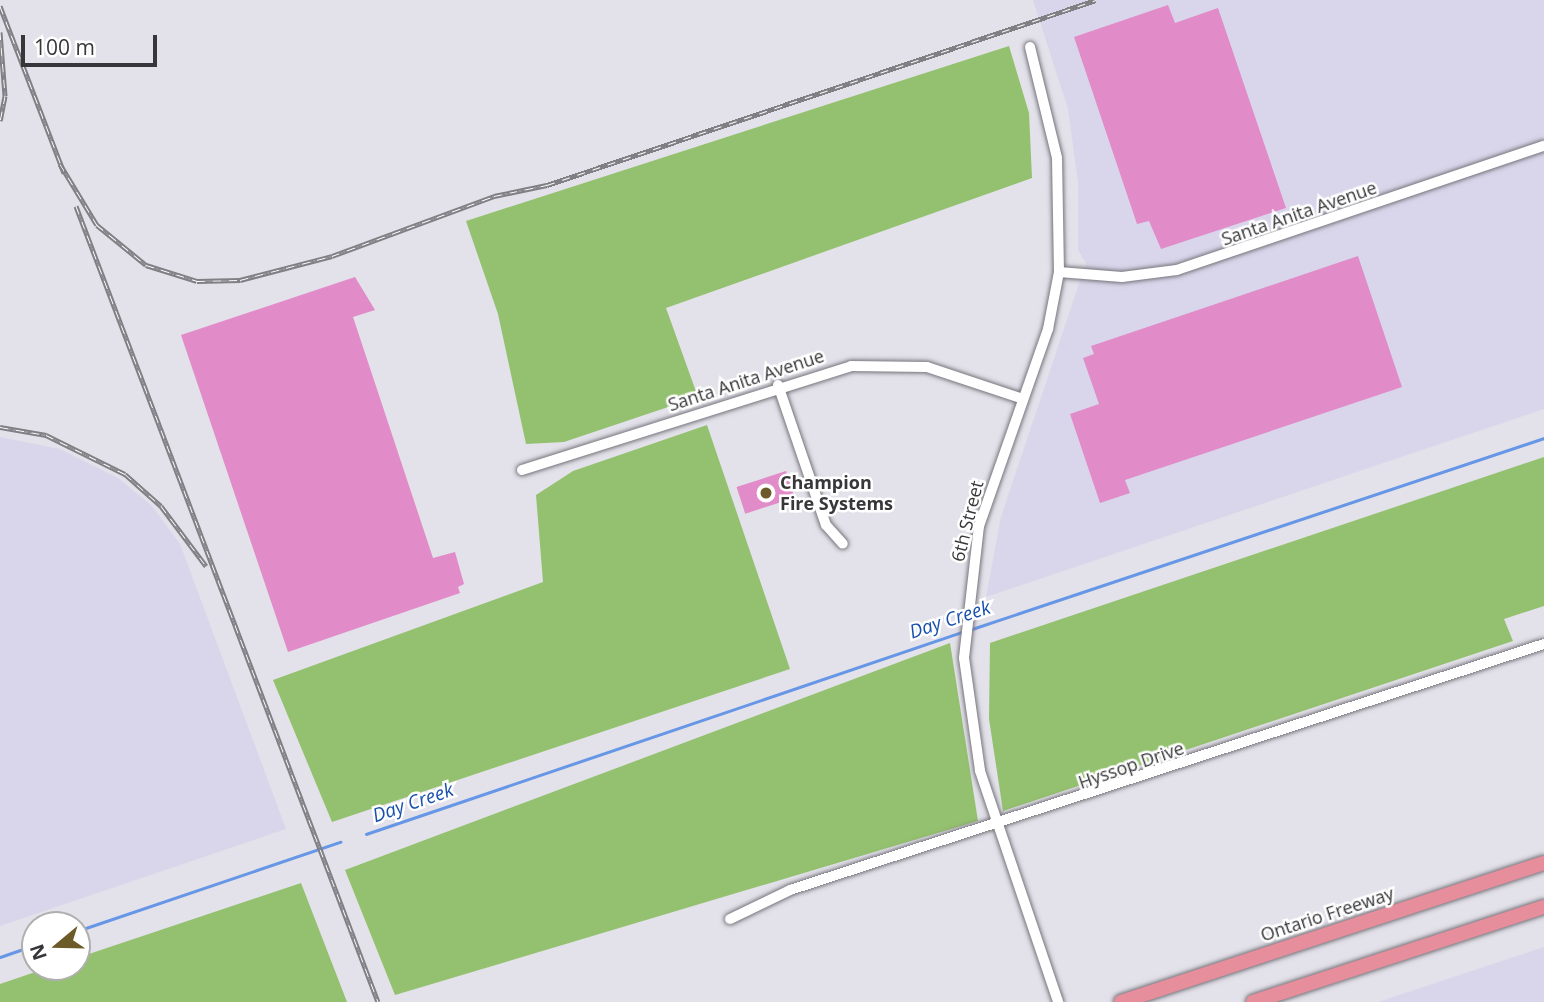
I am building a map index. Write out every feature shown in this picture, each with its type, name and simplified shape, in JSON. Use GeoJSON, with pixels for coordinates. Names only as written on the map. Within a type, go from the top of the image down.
{"type":"FeatureCollection","features":[{"type":"Feature","properties":{"kind":"highway","name":"Ontario Freeway"},"geometry":{"type":"LineString","coordinates":[[1121,1002],[1544,863]]}},
{"type":"Feature","properties":{"kind":"highway"},"geometry":{"type":"LineString","coordinates":[[1253,1002],[1544,907]]}},
{"type":"Feature","properties":{"kind":"street","name":"6th Street"},"geometry":{"type":"LineString","coordinates":[[1030,47],[1058,158],[1059,272],[1048,329],[979,526],[967,605],[964,658],[977,758],[995,827],[1058,1002]]}},
{"type":"Feature","properties":{"kind":"street","name":"Santa Anita Avenue"},"geometry":{"type":"LineString","coordinates":[[1059,272],[1122,277],[1177,270],[1544,146]]}},
{"type":"Feature","properties":{"kind":"street","name":"Santa Anita Avenue"},"geometry":{"type":"LineString","coordinates":[[522,470],[833,368],[900,364],[956,374],[1023,399]]}},
{"type":"Feature","properties":{"kind":"street"},"geometry":{"type":"LineString","coordinates":[[778,384],[826,525],[843,544]]}},
{"type":"Feature","properties":{"kind":"street","name":"Hyssop Drive"},"geometry":{"type":"LineString","coordinates":[[730,919],[790,890],[995,827],[1544,643]]}},
{"type":"Feature","properties":{"kind":"shaded area"},"geometry":{"type":"Polygon","coordinates":[[[1033,0],[1544,0],[1544,409],[986,597],[1001,517],[1086,263],[1078,250],[1078,182],[1068,109],[1033,0]]]}},
{"type":"Feature","properties":{"kind":"shaded area"},"geometry":{"type":"Polygon","coordinates":[[[0,437],[60,449],[118,478],[151,505],[180,544],[286,829],[44,911],[21,911],[21,919],[0,926],[0,437]]]}},
{"type":"Feature","properties":{"kind":"shaded area"},"geometry":{"type":"Polygon","coordinates":[[[1544,947],[1544,1002],[1378,1002],[1544,947]]]}},
{"type":"Feature","properties":{"kind":"green space"},"geometry":{"type":"Polygon","coordinates":[[[1009,46],[1029,113],[1032,178],[666,308],[698,397],[564,442],[526,444],[498,314],[466,221],[1009,46]]]}},
{"type":"Feature","properties":{"kind":"green space"},"geometry":{"type":"Polygon","coordinates":[[[707,425],[790,669],[332,822],[273,680],[543,582],[536,495],[573,471],[707,425]]]}},
{"type":"Feature","properties":{"kind":"green space"},"geometry":{"type":"Polygon","coordinates":[[[1544,457],[1544,606],[1504,619],[1513,641],[1003,811],[989,719],[990,643],[1544,457]]]}},
{"type":"Feature","properties":{"kind":"green space"},"geometry":{"type":"Polygon","coordinates":[[[950,643],[978,821],[395,995],[345,870],[950,643]]]}},
{"type":"Feature","properties":{"kind":"green space"},"geometry":{"type":"Polygon","coordinates":[[[301,883],[347,1002],[0,1002],[0,984],[21,977],[21,981],[91,981],[91,953],[301,883]]]}},
{"type":"Feature","properties":{"kind":"building"},"geometry":{"type":"Polygon","coordinates":[[[1168,5],[1175,23],[1218,8],[1286,208],[1161,249],[1149,221],[1137,224],[1074,37],[1168,5]]]}},
{"type":"Feature","properties":{"kind":"building"},"geometry":{"type":"Polygon","coordinates":[[[1358,256],[1402,387],[1125,480],[1130,493],[1100,503],[1070,414],[1099,404],[1083,358],[1094,354],[1091,346],[1358,256]]]}},
{"type":"Feature","properties":{"kind":"building"},"geometry":{"type":"Polygon","coordinates":[[[355,277],[375,310],[353,317],[433,558],[455,552],[464,584],[458,587],[460,593],[288,652],[181,335],[355,277]]]}},
{"type":"Feature","properties":{"kind":"building","name":"Champion Fire Systems"},"geometry":{"type":"Polygon","coordinates":[[[786,471],[795,498],[745,514],[737,487],[786,471]]]}},
{"type":"Feature","properties":{"kind":"waterway","name":"Day Creek"},"geometry":{"type":"LineString","coordinates":[[969,630],[1544,438]]}},
{"type":"Feature","properties":{"kind":"waterway","name":"Day Creek"},"geometry":{"type":"LineString","coordinates":[[366,834],[962,632]]}},
{"type":"Feature","properties":{"kind":"waterway","name":"Day Creek"},"geometry":{"type":"LineString","coordinates":[[91,926],[340,842]]}},
{"type":"Feature","properties":{"kind":"waterway","name":"Day Creek"},"geometry":{"type":"LineString","coordinates":[[0,957],[21,950]]}},
{"type":"Feature","properties":{"kind":"railway"},"geometry":{"type":"LineString","coordinates":[[60,164],[97,225],[146,265],[197,281],[240,280],[332,256],[494,196],[547,185],[1096,0]]}},
{"type":"Feature","properties":{"kind":"railway"},"geometry":{"type":"LineString","coordinates":[[0,6],[64,173]]}},
{"type":"Feature","properties":{"kind":"railway"},"geometry":{"type":"LineString","coordinates":[[0,32],[5,96],[0,121]]}},
{"type":"Feature","properties":{"kind":"railway"},"geometry":{"type":"LineString","coordinates":[[76,206],[378,1002]]}},
{"type":"Feature","properties":{"kind":"railway"},"geometry":{"type":"LineString","coordinates":[[0,427],[46,435],[125,474],[161,506],[206,566]]}},
{"type":"Feature","properties":{"kind":"place","name":"Champion Fire Systems"},"geometry":{"type":"Point","coordinates":[766,493]}}]}
